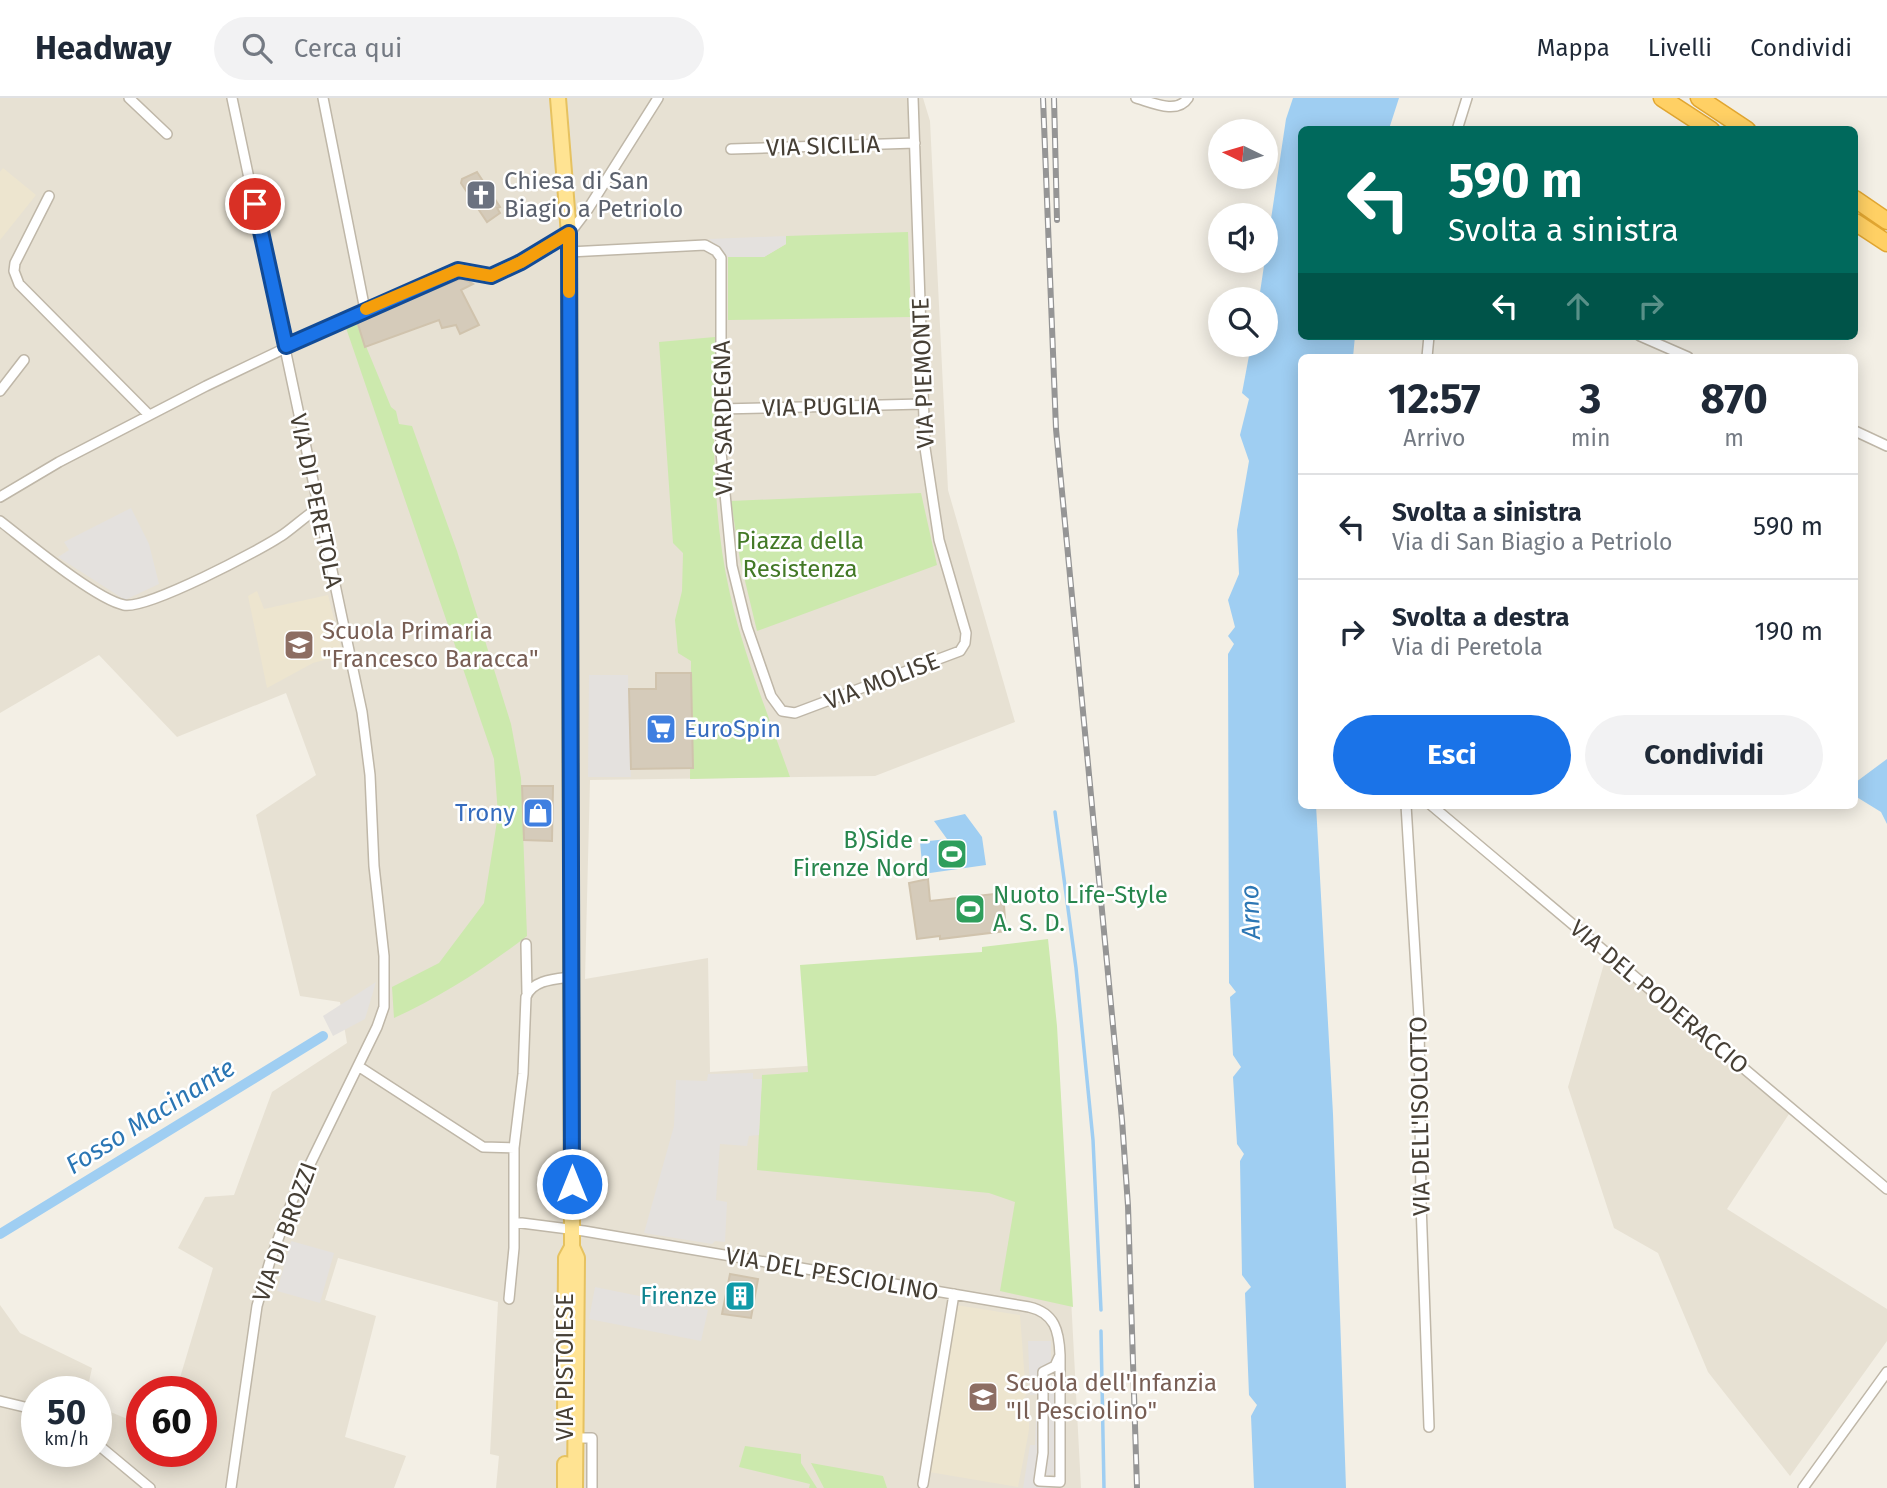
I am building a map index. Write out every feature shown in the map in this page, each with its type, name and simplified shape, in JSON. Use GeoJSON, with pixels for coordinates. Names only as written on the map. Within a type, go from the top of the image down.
{"type":"FeatureCollection","features":[{"type":"Feature","properties":{"kind":"highway"},"geometry":{"type":"LineString","coordinates":[[1662,98],[1704,126]]}},
{"type":"Feature","properties":{"kind":"highway"},"geometry":{"type":"LineString","coordinates":[[1699,98],[1741,126]]}},
{"type":"Feature","properties":{"kind":"highway"},"geometry":{"type":"LineString","coordinates":[[1858,201],[1887,221]]}},
{"type":"Feature","properties":{"kind":"highway"},"geometry":{"type":"LineString","coordinates":[[1858,224],[1887,243]]}},
{"type":"Feature","properties":{"kind":"main road","name":"VIA PISTOIESE"},"geometry":{"type":"LineString","coordinates":[[558,98],[569,233],[572,1247],[577,1258],[575,1488]]}},
{"type":"Feature","properties":{"kind":"main road","name":"VIA PISTOIESE"},"geometry":{"type":"LineString","coordinates":[[565,1488],[565,1258],[572,1247]]}},
{"type":"Feature","properties":{"kind":"street"},"geometry":{"type":"LineString","coordinates":[[129,98],[167,134]]}},
{"type":"Feature","properties":{"kind":"street","name":"VIA DI PERETOLA"},"geometry":{"type":"LineString","coordinates":[[232,98],[365,732],[386,991]]}},
{"type":"Feature","properties":{"kind":"street"},"geometry":{"type":"LineString","coordinates":[[323,98],[365,310]]}},
{"type":"Feature","properties":{"kind":"street"},"geometry":{"type":"LineString","coordinates":[[0,497],[149,415],[286,346],[458,270],[491,276],[521,262],[569,233],[588,209],[659,98]]}},
{"type":"Feature","properties":{"kind":"street","name":"VIA PIEMONTE"},"geometry":{"type":"LineString","coordinates":[[913,98],[922,404],[933,507],[950,587],[966,633],[965,643]]}},
{"type":"Feature","properties":{"kind":"street"},"geometry":{"type":"LineString","coordinates":[[1136,98],[1170,107],[1185,103],[1188,98]]}},
{"type":"Feature","properties":{"kind":"street"},"geometry":{"type":"LineString","coordinates":[[1458,126],[1467,98]]}},
{"type":"Feature","properties":{"kind":"street","name":"VIA SICILIA"},"geometry":{"type":"LineString","coordinates":[[731,149],[915,143]]}},
{"type":"Feature","properties":{"kind":"street"},"geometry":{"type":"LineString","coordinates":[[49,196],[15,263],[14,271],[19,284],[149,415]]}},
{"type":"Feature","properties":{"kind":"street","name":"VIA SARDEGNA"},"geometry":{"type":"LineString","coordinates":[[569,252],[705,245],[716,251],[721,262],[720,409],[724,501],[737,588],[771,696],[782,711],[795,713]]}},
{"type":"Feature","properties":{"kind":"street"},"geometry":{"type":"LineString","coordinates":[[1649,340],[1681,354]]}},
{"type":"Feature","properties":{"kind":"street"},"geometry":{"type":"LineString","coordinates":[[0,391],[24,360]]}},
{"type":"Feature","properties":{"kind":"street","name":"VIA PUGLIA"},"geometry":{"type":"LineString","coordinates":[[720,409],[922,404]]}},
{"type":"Feature","properties":{"kind":"street"},"geometry":{"type":"LineString","coordinates":[[1858,432],[1887,446]]}},
{"type":"Feature","properties":{"kind":"street"},"geometry":{"type":"LineString","coordinates":[[0,521],[92,589],[114,602],[130,606],[183,586],[270,542],[318,508]]}},
{"type":"Feature","properties":{"kind":"street","name":"VIA MOLISE"},"geometry":{"type":"LineString","coordinates":[[795,713],[960,651],[965,643]]}},
{"type":"Feature","properties":{"kind":"street","name":"VIA DELL'ISOLOTTO"},"geometry":{"type":"LineString","coordinates":[[1406,809],[1419,1018],[1421,1203],[1429,1427]]}},
{"type":"Feature","properties":{"kind":"street","name":"VIA DEL PODERACCIO"},"geometry":{"type":"LineString","coordinates":[[1436,809],[1887,1189]]}},
{"type":"Feature","properties":{"kind":"street"},"geometry":{"type":"LineString","coordinates":[[509,1298],[514,1222],[514,1148],[523,1074],[527,993],[526,944]]}},
{"type":"Feature","properties":{"kind":"street"},"geometry":{"type":"LineString","coordinates":[[527,993],[538,984],[571,976]]}},
{"type":"Feature","properties":{"kind":"street","name":"VIA DI BROZZI"},"geometry":{"type":"LineString","coordinates":[[231,1488],[257,1307],[265,1274],[296,1191],[377,1027],[386,991]]}},
{"type":"Feature","properties":{"kind":"street"},"geometry":{"type":"LineString","coordinates":[[358,1066],[484,1147],[514,1148]]}},
{"type":"Feature","properties":{"kind":"street","name":"VIA DEL PESCIOLINO"},"geometry":{"type":"LineString","coordinates":[[514,1222],[954,1294],[1043,1312],[1058,1329],[1060,1355],[1060,1482],[1039,1481],[1043,1453],[1043,1372],[1055,1366],[1060,1355]]}},
{"type":"Feature","properties":{"kind":"street"},"geometry":{"type":"LineString","coordinates":[[923,1484],[954,1294]]}},
{"type":"Feature","properties":{"kind":"street"},"geometry":{"type":"LineString","coordinates":[[1803,1488],[1887,1372]]}},
{"type":"Feature","properties":{"kind":"street"},"geometry":{"type":"LineString","coordinates":[[0,1401],[21,1406]]}},
{"type":"Feature","properties":{"kind":"street","name":"VIA PISTOIESE"},"geometry":{"type":"LineString","coordinates":[[575,1438],[592,1438],[592,1488]]}},
{"type":"Feature","properties":{"kind":"street"},"geometry":{"type":"LineString","coordinates":[[112,1456],[150,1488]]}},
{"type":"Feature","properties":{"kind":"shaded area"},"geometry":{"type":"Polygon","coordinates":[[[0,98],[923,98],[930,121],[948,490],[1015,722],[875,776],[590,780],[585,979],[708,958],[710,1072],[1058,1050],[1081,1488],[496,1488],[499,1456],[490,1454],[498,1302],[338,1258],[325,1300],[376,1316],[345,1437],[406,1456],[394,1488],[0,1488],[0,1305],[20,1333],[92,1368],[90,1376],[21,1376],[21,1467],[112,1467],[112,1413],[126,1418],[126,1467],[217,1467],[217,1376],[181,1376],[213,1268],[178,1248],[205,1197],[234,1195],[272,1092],[347,1043],[340,1002],[300,996],[256,815],[316,775],[286,693],[177,737],[99,655],[0,713],[0,98]]]}},
{"type":"Feature","properties":{"kind":"shaded area"},"geometry":{"type":"Polygon","coordinates":[[[3,168],[36,195],[0,240],[0,172],[3,168]]]}},
{"type":"Feature","properties":{"kind":"shaded area"},"geometry":{"type":"Polygon","coordinates":[[[786,236],[786,244],[764,257],[728,257],[709,239],[786,236]]]}},
{"type":"Feature","properties":{"kind":"shaded area"},"geometry":{"type":"Polygon","coordinates":[[[131,508],[149,544],[159,584],[125,600],[58,557],[69,550],[64,542],[131,508]]]}},
{"type":"Feature","properties":{"kind":"shaded area","name":"Scuola Primaria \"Francesco Baracca\""},"geometry":{"type":"Polygon","coordinates":[[[257,591],[264,609],[328,595],[343,655],[313,663],[267,688],[248,596],[257,591]]]}},
{"type":"Feature","properties":{"kind":"shaded area"},"geometry":{"type":"Polygon","coordinates":[[[589,675],[628,675],[631,777],[588,777],[589,675]]]}},
{"type":"Feature","properties":{"kind":"shaded area"},"geometry":{"type":"Polygon","coordinates":[[[1606,957],[1789,1114],[1727,1209],[1887,1309],[1887,1341],[1790,1476],[1708,1372],[1658,1253],[1614,1228],[1568,1087],[1606,957]]]}},
{"type":"Feature","properties":{"kind":"shaded area"},"geometry":{"type":"Polygon","coordinates":[[[376,982],[365,1019],[333,1036],[323,1016],[376,982]]]}},
{"type":"Feature","properties":{"kind":"shaded area"},"geometry":{"type":"Polygon","coordinates":[[[753,1073],[753,1079],[762,1079],[759,1135],[749,1136],[747,1146],[720,1144],[716,1200],[727,1202],[725,1242],[715,1241],[712,1244],[644,1233],[674,1126],[676,1080],[707,1081],[708,1074],[753,1073]]]}},
{"type":"Feature","properties":{"kind":"shaded area"},"geometry":{"type":"Polygon","coordinates":[[[291,1241],[334,1253],[320,1303],[277,1291],[291,1241]]]}},
{"type":"Feature","properties":{"kind":"shaded area"},"geometry":{"type":"Polygon","coordinates":[[[595,1287],[708,1310],[701,1341],[589,1319],[595,1287]]]}},
{"type":"Feature","properties":{"kind":"shaded area","name":"Scuola dell'Infanzia \"Il Pesciolino\""},"geometry":{"type":"Polygon","coordinates":[[[956,1305],[1020,1315],[1026,1395],[1022,1410],[1029,1417],[1029,1430],[1018,1487],[929,1472],[956,1305]]]}},
{"type":"Feature","properties":{"kind":"shaded area"},"geometry":{"type":"Polygon","coordinates":[[[1028,1341],[1051,1341],[1051,1376],[1056,1379],[1056,1474],[1050,1475],[1050,1488],[1023,1488],[1030,1445],[1035,1445],[1036,1418],[1039,1418],[1039,1394],[1030,1395],[1028,1341]]]}},
{"type":"Feature","properties":{"kind":"green space"},"geometry":{"type":"Polygon","coordinates":[[[908,232],[911,317],[728,320],[728,257],[764,257],[786,244],[786,236],[908,232]]]}},
{"type":"Feature","properties":{"kind":"green space"},"geometry":{"type":"Polygon","coordinates":[[[356,322],[391,407],[396,411],[399,424],[412,426],[457,551],[511,724],[521,778],[527,936],[463,981],[394,1018],[392,987],[439,963],[484,903],[498,815],[494,759],[345,325],[356,322]]]}},
{"type":"Feature","properties":{"kind":"green space"},"geometry":{"type":"Polygon","coordinates":[[[715,337],[716,498],[724,562],[742,640],[790,777],[690,779],[691,661],[678,653],[675,620],[682,591],[683,553],[673,543],[659,342],[715,337]]]}},
{"type":"Feature","properties":{"kind":"green space","name":"Piazza della Resistenza"},"geometry":{"type":"Polygon","coordinates":[[[921,493],[937,565],[757,631],[740,560],[731,501],[921,493]]]}},
{"type":"Feature","properties":{"kind":"green space"},"geometry":{"type":"Polygon","coordinates":[[[1048,939],[1057,1026],[1073,1307],[1000,1291],[1015,1202],[989,1193],[757,1170],[762,1075],[808,1072],[800,965],[982,952],[982,947],[1048,939]]]}},
{"type":"Feature","properties":{"kind":"green space"},"geometry":{"type":"Polygon","coordinates":[[[745,1446],[801,1454],[801,1463],[817,1488],[739,1467],[745,1446]]]}},
{"type":"Feature","properties":{"kind":"green space"},"geometry":{"type":"Polygon","coordinates":[[[811,1463],[883,1476],[887,1488],[824,1488],[811,1463]]]}},
{"type":"Feature","properties":{"kind":"water","name":"Arno"},"geometry":{"type":"Polygon","coordinates":[[[1293,98],[1399,98],[1390,126],[1298,126],[1298,340],[1355,340],[1353,354],[1298,354],[1298,809],[1316,809],[1333,1114],[1346,1488],[1254,1488],[1251,1416],[1257,1405],[1249,1395],[1245,1293],[1251,1287],[1242,1275],[1240,1161],[1244,1154],[1237,1144],[1233,1077],[1241,1067],[1233,1055],[1230,997],[1236,992],[1229,983],[1228,654],[1234,644],[1228,636],[1235,627],[1228,600],[1239,574],[1237,530],[1249,461],[1240,435],[1249,399],[1242,393],[1249,357],[1278,357],[1278,287],[1261,287],[1263,273],[1278,273],[1278,203],[1273,203],[1276,189],[1278,189],[1286,119],[1293,98]]]}},
{"type":"Feature","properties":{"kind":"water"},"geometry":{"type":"Polygon","coordinates":[[[1887,759],[1887,824],[1881,812],[1858,798],[1858,781],[1887,759]]]}},
{"type":"Feature","properties":{"kind":"water","name":"B)Side - Firenze Nord"},"geometry":{"type":"Polygon","coordinates":[[[965,814],[982,837],[986,865],[923,874],[920,842],[947,839],[934,821],[965,814]]]}},
{"type":"Feature","properties":{"kind":"building","name":"Chiesa di San Biagio a Petriolo"},"geometry":{"type":"Polygon","coordinates":[[[477,172],[500,207],[497,208],[500,213],[487,222],[461,183],[462,179],[477,172]]]}},
{"type":"Feature","properties":{"kind":"building"},"geometry":{"type":"Polygon","coordinates":[[[462,278],[473,284],[461,290],[479,325],[460,334],[456,325],[442,328],[439,320],[365,347],[357,321],[462,278]]]}},
{"type":"Feature","properties":{"kind":"building","name":"EuroSpin"},"geometry":{"type":"Polygon","coordinates":[[[656,673],[691,673],[693,768],[631,769],[629,689],[656,689],[656,673]]]}},
{"type":"Feature","properties":{"kind":"building","name":"Trony"},"geometry":{"type":"Polygon","coordinates":[[[522,786],[553,786],[552,841],[524,840],[522,786]]]}},
{"type":"Feature","properties":{"kind":"building","name":"Nuoto Life-Style A. S. D."},"geometry":{"type":"Polygon","coordinates":[[[928,879],[930,901],[1003,893],[1006,931],[917,939],[909,883],[928,879]]]}},
{"type":"Feature","properties":{"kind":"building","name":"Firenze"},"geometry":{"type":"Polygon","coordinates":[[[730,1274],[758,1279],[751,1318],[722,1314],[730,1274]]]}},
{"type":"Feature","properties":{"kind":"waterway"},"geometry":{"type":"LineString","coordinates":[[1055,812],[1076,968],[1093,1140],[1101,1310]]}},
{"type":"Feature","properties":{"kind":"waterway","name":"Fosso Macinante"},"geometry":{"type":"LineString","coordinates":[[0,1234],[323,1036]]}},
{"type":"Feature","properties":{"kind":"waterway"},"geometry":{"type":"LineString","coordinates":[[1101,1331],[1104,1488]]}},
{"type":"Feature","properties":{"kind":"railway"},"geometry":{"type":"LineString","coordinates":[[1043,98],[1056,429],[1128,1206],[1137,1488]]}},
{"type":"Feature","properties":{"kind":"railway"},"geometry":{"type":"LineString","coordinates":[[1054,98],[1057,220]]}},
{"type":"Feature","properties":{"kind":"slow traffic"},"geometry":{"type":"LineString","coordinates":[[366,309],[458,270],[491,276],[521,262],[569,233],[569,292]]}},
{"type":"Feature","properties":{"kind":"place","name":"Chiesa di San Biagio a Petriolo"},"geometry":{"type":"Point","coordinates":[481,195]}},
{"type":"Feature","properties":{"kind":"place","name":"Scuola Primaria \"Francesco Baracca\""},"geometry":{"type":"Point","coordinates":[299,645]}},
{"type":"Feature","properties":{"kind":"place","name":"EuroSpin"},"geometry":{"type":"Point","coordinates":[661,729]}},
{"type":"Feature","properties":{"kind":"place","name":"Trony"},"geometry":{"type":"Point","coordinates":[538,813]}},
{"type":"Feature","properties":{"kind":"place","name":"B)Side - Firenze Nord"},"geometry":{"type":"Point","coordinates":[952,854]}},
{"type":"Feature","properties":{"kind":"place","name":"Nuoto Life-Style A. S. D."},"geometry":{"type":"Point","coordinates":[970,909]}},
{"type":"Feature","properties":{"kind":"place","name":"Firenze"},"geometry":{"type":"Point","coordinates":[740,1296]}},
{"type":"Feature","properties":{"kind":"place","name":"Scuola dell'Infanzia \"Il Pesciolino\""},"geometry":{"type":"Point","coordinates":[983,1397]}},
{"type":"Feature","properties":{"kind":"route"},"geometry":{"type":"LineString","coordinates":[[255,204],[286,346],[458,270],[486,276],[504,271],[569,233],[572,1184]]}}]}
